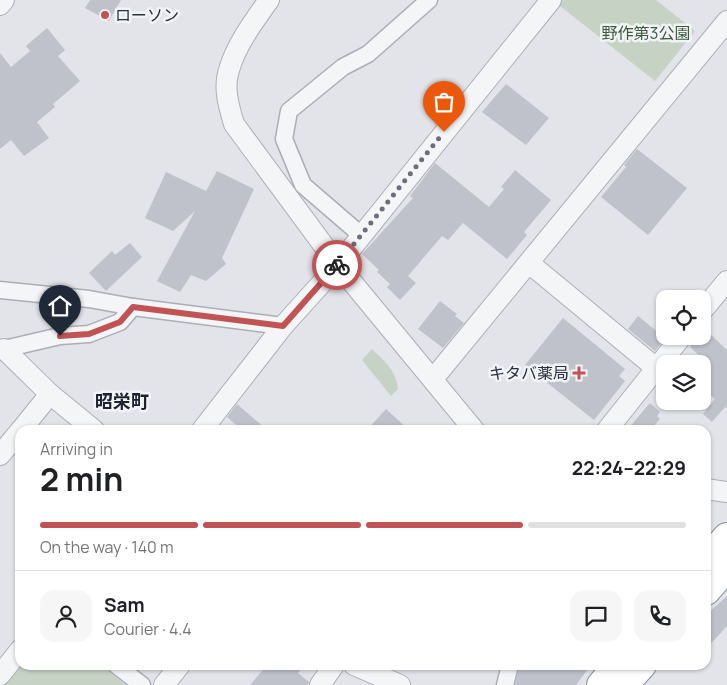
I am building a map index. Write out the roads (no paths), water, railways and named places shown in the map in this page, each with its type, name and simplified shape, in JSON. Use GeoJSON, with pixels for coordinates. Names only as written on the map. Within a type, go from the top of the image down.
{"type":"FeatureCollection","features":[{"type":"Feature","properties":{"kind":"highway"},"geometry":{"type":"LineString","coordinates":[[711,555],[727,537]]}},
{"type":"Feature","properties":{"kind":"highway"},"geometry":{"type":"LineString","coordinates":[[711,585],[727,567]]}},
{"type":"Feature","properties":{"kind":"highway"},"geometry":{"type":"LineString","coordinates":[[601,685],[614,670]]}},
{"type":"Feature","properties":{"kind":"highway"},"geometry":{"type":"LineString","coordinates":[[624,685],[638,670]]}},
{"type":"Feature","properties":{"kind":"street"},"geometry":{"type":"LineString","coordinates":[[0,6],[4,0]]}},
{"type":"Feature","properties":{"kind":"street"},"geometry":{"type":"LineString","coordinates":[[269,0],[251,25],[228,71],[227,100],[234,124],[338,265],[470,425]]}},
{"type":"Feature","properties":{"kind":"street"},"geometry":{"type":"LineString","coordinates":[[361,235],[304,185],[284,139],[289,111],[343,67],[368,54],[429,0]]}},
{"type":"Feature","properties":{"kind":"street"},"geometry":{"type":"LineString","coordinates":[[206,425],[283,326],[338,265],[551,0]]}},
{"type":"Feature","properties":{"kind":"street"},"geometry":{"type":"LineString","coordinates":[[434,379],[727,21]]}},
{"type":"Feature","properties":{"kind":"street"},"geometry":{"type":"LineString","coordinates":[[529,263],[656,368],[611,425]]}},
{"type":"Feature","properties":{"kind":"street"},"geometry":{"type":"LineString","coordinates":[[711,300],[727,281]]}},
{"type":"Feature","properties":{"kind":"street"},"geometry":{"type":"LineString","coordinates":[[0,290],[89,299],[133,307],[283,326]]}},
{"type":"Feature","properties":{"kind":"street"},"geometry":{"type":"LineString","coordinates":[[2,349],[60,336],[89,334],[120,322],[133,307]]}},
{"type":"Feature","properties":{"kind":"street"},"geometry":{"type":"LineString","coordinates":[[667,355],[675,345]]}},
{"type":"Feature","properties":{"kind":"street"},"geometry":{"type":"LineString","coordinates":[[2,349],[50,394],[88,425]]}},
{"type":"Feature","properties":{"kind":"street"},"geometry":{"type":"LineString","coordinates":[[24,425],[50,394]]}},
{"type":"Feature","properties":{"kind":"street"},"geometry":{"type":"LineString","coordinates":[[0,455],[15,436]]}},
{"type":"Feature","properties":{"kind":"street"},"geometry":{"type":"LineString","coordinates":[[711,490],[727,492]]}},
{"type":"Feature","properties":{"kind":"street"},"geometry":{"type":"LineString","coordinates":[[0,675],[15,656]]}},
{"type":"Feature","properties":{"kind":"street"},"geometry":{"type":"LineString","coordinates":[[122,670],[142,685]]}},
{"type":"Feature","properties":{"kind":"street"},"geometry":{"type":"LineString","coordinates":[[164,685],[176,670]]}},
{"type":"Feature","properties":{"kind":"street"},"geometry":{"type":"LineString","coordinates":[[320,685],[330,670]]}},
{"type":"Feature","properties":{"kind":"street"},"geometry":{"type":"LineString","coordinates":[[366,670],[400,685]]}},
{"type":"Feature","properties":{"kind":"street"},"geometry":{"type":"LineString","coordinates":[[505,685],[509,670]]}},
{"type":"Feature","properties":{"kind":"place","name":"ローソン"},"geometry":{"type":"Point","coordinates":[105,15]}},
{"type":"Feature","properties":{"kind":"place","name":"キタバ薬局"},"geometry":{"type":"Point","coordinates":[579,373]}},
{"type":"Feature","properties":{"kind":"district","name":"昭栄町"},"geometry":{"type":"Point","coordinates":[122,401]}},
{"type":"Feature","properties":{"kind":"park label","name":"野作第3公園"},"geometry":{"type":"Point","coordinates":[646,33]}}]}
